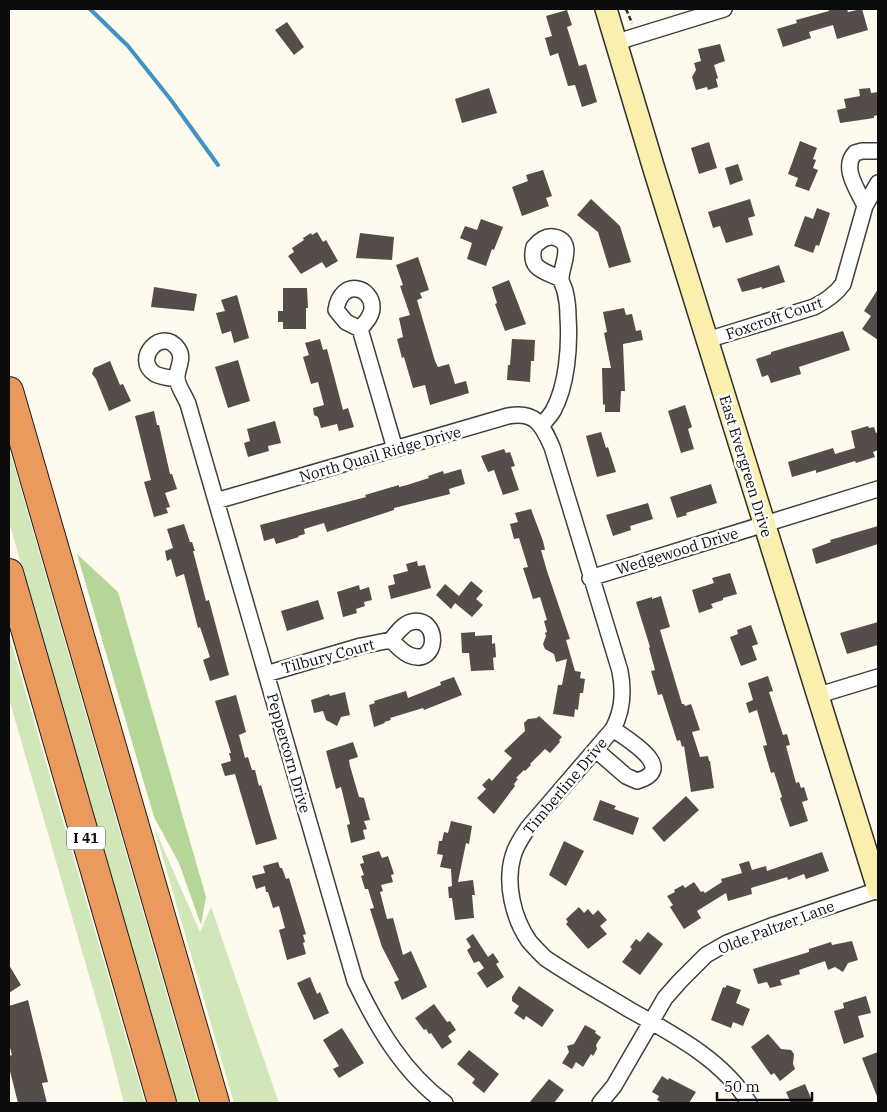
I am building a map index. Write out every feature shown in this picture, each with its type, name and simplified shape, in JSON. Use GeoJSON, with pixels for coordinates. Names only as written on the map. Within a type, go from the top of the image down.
{"type":"FeatureCollection","features":[{"type":"Feature","properties":{"kind":"highway"},"geometry":{"type":"LineString","coordinates":[[9,391],[215,1103]]}},
{"type":"Feature","properties":{"kind":"highway","name":"I 41"},"geometry":{"type":"LineString","coordinates":[[9,573],[162,1103]]}},
{"type":"Feature","properties":{"kind":"street","name":"East Evergreen Drive"},"geometry":{"type":"LineString","coordinates":[[606,9],[878,889]]}},
{"type":"Feature","properties":{"kind":"street"},"geometry":{"type":"LineString","coordinates":[[616,42],[724,9]]}},
{"type":"Feature","properties":{"kind":"street"},"geometry":{"type":"LineString","coordinates":[[865,206],[848,171],[849,163],[855,153],[878,151]]}},
{"type":"Feature","properties":{"kind":"street","name":"Foxcroft Court"},"geometry":{"type":"LineString","coordinates":[[707,340],[814,307],[837,293],[843,284],[865,206],[878,183]]}},
{"type":"Feature","properties":{"kind":"street"},"geometry":{"type":"LineString","coordinates":[[541,426],[553,412],[559,398],[569,346],[568,317],[565,292],[561,279]]}},
{"type":"Feature","properties":{"kind":"street"},"geometry":{"type":"LineString","coordinates":[[360,329],[395,450]]}},
{"type":"Feature","properties":{"kind":"street","name":"Peppercorn Drive"},"geometry":{"type":"LineString","coordinates":[[177,378],[188,404],[355,981],[379,1027],[399,1057],[417,1079],[444,1103]]}},
{"type":"Feature","properties":{"kind":"street","name":"North Quail Ridge Drive"},"geometry":{"type":"LineString","coordinates":[[216,501],[520,414],[531,416],[541,426]]}},
{"type":"Feature","properties":{"kind":"street","name":"Timberline Drive"},"geometry":{"type":"LineString","coordinates":[[541,426],[552,448],[590,578],[620,671],[623,689],[622,706],[619,719],[613,729],[528,828],[518,843],[513,857],[510,877],[511,897],[522,930],[545,958],[652,1022],[715,1064],[749,1103]]}},
{"type":"Feature","properties":{"kind":"street","name":"Wedgewood Drive"},"geometry":{"type":"LineString","coordinates":[[590,578],[878,489]]}},
{"type":"Feature","properties":{"kind":"street","name":"Tilbury Court"},"geometry":{"type":"LineString","coordinates":[[266,674],[361,646],[391,640]]}},
{"type":"Feature","properties":{"kind":"street"},"geometry":{"type":"LineString","coordinates":[[818,695],[878,677]]}},
{"type":"Feature","properties":{"kind":"street"},"geometry":{"type":"LineString","coordinates":[[596,750],[637,781],[649,775],[652,769],[649,756],[613,729]]}},
{"type":"Feature","properties":{"kind":"street","name":"Olde Paltzer Lane"},"geometry":{"type":"LineString","coordinates":[[600,1103],[614,1086],[665,998],[706,955],[727,943],[774,924],[878,889]]}},
{"type":"Feature","properties":{"kind":"green space"},"geometry":{"type":"Polygon","coordinates":[[[9,448],[198,1103],[176,1103],[9,522],[9,448]]]}},
{"type":"Feature","properties":{"kind":"green space"},"geometry":{"type":"Polygon","coordinates":[[[77,554],[118,592],[206,897],[201,925],[179,863],[154,817],[77,554]]]}},
{"type":"Feature","properties":{"kind":"green space"},"geometry":{"type":"Polygon","coordinates":[[[9,635],[145,1103],[124,1103],[104,1027],[9,699],[9,635]]]}},
{"type":"Feature","properties":{"kind":"green space"},"geometry":{"type":"Polygon","coordinates":[[[154,827],[200,932],[211,907],[279,1103],[234,1103],[154,827]]]}},
{"type":"Feature","properties":{"kind":"building"},"geometry":{"type":"Polygon","coordinates":[[[828,9],[847,9],[848,12],[862,9],[868,30],[837,39],[833,25],[809,32],[811,38],[783,47],[777,29],[797,23],[796,20],[829,11],[828,9]]]}},
{"type":"Feature","properties":{"kind":"building"},"geometry":{"type":"Polygon","coordinates":[[[567,10],[572,25],[567,27],[579,66],[586,64],[597,102],[582,107],[575,85],[568,86],[558,53],[550,56],[545,38],[552,36],[546,16],[567,10]]]}},
{"type":"Feature","properties":{"kind":"building"},"geometry":{"type":"Polygon","coordinates":[[[287,22],[304,47],[294,55],[275,30],[287,22]]]}},
{"type":"Feature","properties":{"kind":"building"},"geometry":{"type":"Polygon","coordinates":[[[720,44],[725,61],[714,65],[718,78],[716,79],[718,87],[708,90],[707,87],[696,90],[692,77],[696,70],[694,63],[701,61],[698,49],[720,44]]]}},
{"type":"Feature","properties":{"kind":"building"},"geometry":{"type":"Polygon","coordinates":[[[489,88],[497,113],[462,123],[455,99],[489,88]]]}},
{"type":"Feature","properties":{"kind":"building"},"geometry":{"type":"Polygon","coordinates":[[[870,88],[871,93],[878,92],[878,115],[874,116],[874,118],[840,123],[837,110],[846,108],[844,99],[860,96],[859,89],[870,88]]]}},
{"type":"Feature","properties":{"kind":"building"},"geometry":{"type":"Polygon","coordinates":[[[800,141],[817,148],[813,159],[816,160],[813,168],[818,170],[809,191],[795,186],[798,178],[788,174],[800,141]]]}},
{"type":"Feature","properties":{"kind":"building"},"geometry":{"type":"Polygon","coordinates":[[[709,142],[717,168],[699,174],[691,148],[709,142]]]}},
{"type":"Feature","properties":{"kind":"building"},"geometry":{"type":"Polygon","coordinates":[[[738,164],[743,180],[730,185],[725,168],[738,164]]]}},
{"type":"Feature","properties":{"kind":"building"},"geometry":{"type":"Polygon","coordinates":[[[543,170],[552,196],[546,198],[549,206],[522,216],[512,187],[528,181],[526,175],[543,170]]]}},
{"type":"Feature","properties":{"kind":"building"},"geometry":{"type":"Polygon","coordinates":[[[591,199],[620,226],[631,262],[609,268],[598,232],[577,215],[591,199]]]}},
{"type":"Feature","properties":{"kind":"building"},"geometry":{"type":"Polygon","coordinates":[[[750,199],[755,216],[748,218],[753,235],[726,243],[720,226],[713,228],[708,212],[750,199]]]}},
{"type":"Feature","properties":{"kind":"building"},"geometry":{"type":"Polygon","coordinates":[[[817,208],[830,213],[819,246],[816,245],[813,253],[794,246],[805,216],[813,219],[817,208]]]}},
{"type":"Feature","properties":{"kind":"building"},"geometry":{"type":"Polygon","coordinates":[[[481,219],[503,227],[486,266],[467,259],[472,243],[460,238],[465,226],[477,230],[481,219]]]}},
{"type":"Feature","properties":{"kind":"building"},"geometry":{"type":"Polygon","coordinates":[[[317,232],[323,242],[326,240],[338,261],[326,268],[322,262],[301,274],[288,256],[294,252],[292,248],[304,240],[303,238],[317,232]]]}},
{"type":"Feature","properties":{"kind":"building"},"geometry":{"type":"Polygon","coordinates":[[[360,233],[394,237],[392,260],[356,258],[360,233]]]}},
{"type":"Feature","properties":{"kind":"building"},"geometry":{"type":"Polygon","coordinates":[[[418,257],[429,290],[420,293],[422,298],[417,300],[435,361],[438,367],[449,364],[455,384],[466,381],[469,393],[430,405],[425,385],[413,388],[397,339],[403,337],[399,318],[410,315],[400,286],[403,285],[396,265],[418,257]]]}},
{"type":"Feature","properties":{"kind":"building"},"geometry":{"type":"Polygon","coordinates":[[[779,265],[785,282],[762,289],[762,287],[742,292],[737,279],[779,265]]]}},
{"type":"Feature","properties":{"kind":"building"},"geometry":{"type":"Polygon","coordinates":[[[509,280],[526,324],[505,331],[495,304],[497,303],[492,287],[509,280]]]}},
{"type":"Feature","properties":{"kind":"building"},"geometry":{"type":"Polygon","coordinates":[[[154,287],[197,294],[194,311],[151,307],[154,287]]]}},
{"type":"Feature","properties":{"kind":"building"},"geometry":{"type":"Polygon","coordinates":[[[283,288],[307,288],[306,329],[283,329],[283,322],[278,322],[278,311],[283,311],[283,288]]]}},
{"type":"Feature","properties":{"kind":"building"},"geometry":{"type":"Polygon","coordinates":[[[878,289],[878,340],[862,329],[871,316],[864,311],[878,289]]]}},
{"type":"Feature","properties":{"kind":"building"},"geometry":{"type":"Polygon","coordinates":[[[237,295],[249,338],[234,343],[231,331],[222,334],[216,313],[225,311],[221,300],[237,295]]]}},
{"type":"Feature","properties":{"kind":"building"},"geometry":{"type":"Polygon","coordinates":[[[624,308],[626,315],[632,314],[636,331],[641,330],[643,340],[623,344],[625,391],[621,391],[620,412],[605,412],[605,404],[603,405],[602,368],[611,368],[604,333],[607,332],[603,312],[624,308]]]}},
{"type":"Feature","properties":{"kind":"building"},"geometry":{"type":"Polygon","coordinates":[[[843,331],[850,350],[799,367],[801,374],[771,383],[768,375],[762,377],[756,359],[771,354],[771,352],[843,331]]]}},
{"type":"Feature","properties":{"kind":"building"},"geometry":{"type":"Polygon","coordinates":[[[320,339],[323,350],[327,349],[343,410],[348,408],[354,427],[339,431],[337,424],[321,428],[318,417],[314,415],[313,408],[324,405],[318,382],[311,384],[303,357],[309,355],[305,343],[320,339]]]}},
{"type":"Feature","properties":{"kind":"building"},"geometry":{"type":"Polygon","coordinates":[[[512,339],[535,340],[530,382],[507,380],[512,339]]]}},
{"type":"Feature","properties":{"kind":"building"},"geometry":{"type":"Polygon","coordinates":[[[238,360],[250,401],[228,408],[215,367],[238,360]]]}},
{"type":"Feature","properties":{"kind":"building"},"geometry":{"type":"Polygon","coordinates":[[[110,361],[120,385],[123,384],[131,401],[109,411],[96,379],[92,374],[94,368],[110,361]]]}},
{"type":"Feature","properties":{"kind":"building"},"geometry":{"type":"Polygon","coordinates":[[[685,405],[692,427],[688,429],[694,449],[681,453],[668,411],[685,405]]]}},
{"type":"Feature","properties":{"kind":"building"},"geometry":{"type":"Polygon","coordinates":[[[154,411],[170,474],[172,474],[177,489],[165,493],[170,507],[166,508],[168,513],[154,517],[144,482],[151,480],[135,416],[154,411]]]}},
{"type":"Feature","properties":{"kind":"building"},"geometry":{"type":"Polygon","coordinates":[[[275,421],[281,443],[268,446],[269,451],[248,457],[244,443],[250,441],[247,429],[275,421]]]}},
{"type":"Feature","properties":{"kind":"building"},"geometry":{"type":"Polygon","coordinates":[[[868,426],[869,428],[874,427],[876,433],[878,432],[878,450],[873,452],[875,457],[816,473],[816,470],[792,477],[788,462],[833,448],[835,454],[855,448],[851,431],[868,426]]]}},
{"type":"Feature","properties":{"kind":"building"},"geometry":{"type":"Polygon","coordinates":[[[601,432],[616,472],[597,477],[586,436],[601,432]]]}},
{"type":"Feature","properties":{"kind":"building"},"geometry":{"type":"Polygon","coordinates":[[[504,449],[506,453],[510,452],[515,466],[511,467],[519,490],[503,495],[494,470],[488,472],[481,456],[504,449]]]}},
{"type":"Feature","properties":{"kind":"building"},"geometry":{"type":"Polygon","coordinates":[[[461,469],[465,484],[449,489],[450,494],[394,508],[394,510],[327,532],[324,523],[304,529],[305,534],[299,537],[276,544],[274,538],[264,541],[260,525],[366,497],[365,495],[399,485],[399,487],[407,485],[443,471],[444,474],[461,469]]]}},
{"type":"Feature","properties":{"kind":"building"},"geometry":{"type":"Polygon","coordinates":[[[711,484],[717,503],[686,513],[687,515],[677,518],[670,497],[711,484]]]}},
{"type":"Feature","properties":{"kind":"building"},"geometry":{"type":"Polygon","coordinates":[[[648,503],[653,519],[630,526],[631,530],[613,536],[606,515],[648,503]]]}},
{"type":"Feature","properties":{"kind":"building"},"geometry":{"type":"Polygon","coordinates":[[[531,509],[543,541],[545,550],[541,550],[547,571],[570,639],[566,640],[575,671],[581,672],[580,678],[585,679],[583,693],[580,693],[578,710],[575,709],[574,717],[553,714],[558,685],[562,685],[567,659],[556,662],[554,654],[545,649],[543,644],[546,636],[545,633],[547,632],[544,621],[547,620],[540,597],[533,599],[523,568],[528,567],[519,538],[514,539],[510,524],[518,522],[515,513],[531,509]]]}},
{"type":"Feature","properties":{"kind":"building"},"geometry":{"type":"Polygon","coordinates":[[[184,524],[195,551],[193,551],[206,601],[209,600],[229,675],[210,681],[203,660],[210,657],[200,627],[198,628],[184,574],[176,577],[171,559],[167,561],[165,551],[173,548],[167,529],[184,524]]]}},
{"type":"Feature","properties":{"kind":"building"},"geometry":{"type":"Polygon","coordinates":[[[878,526],[878,544],[816,564],[812,549],[831,542],[830,540],[878,526]]]}},
{"type":"Feature","properties":{"kind":"building"},"geometry":{"type":"Polygon","coordinates":[[[417,561],[418,566],[425,565],[431,588],[391,599],[388,586],[395,584],[393,575],[408,571],[406,564],[417,561]]]}},
{"type":"Feature","properties":{"kind":"building"},"geometry":{"type":"Polygon","coordinates":[[[730,573],[737,594],[711,604],[713,608],[699,613],[692,590],[714,583],[712,578],[730,573]]]}},
{"type":"Feature","properties":{"kind":"building"},"geometry":{"type":"Polygon","coordinates":[[[471,581],[483,591],[476,599],[483,605],[472,617],[455,603],[451,609],[436,595],[445,584],[459,596],[471,581]]]}},
{"type":"Feature","properties":{"kind":"building"},"geometry":{"type":"Polygon","coordinates":[[[359,585],[360,590],[369,587],[372,600],[364,602],[365,606],[356,609],[357,613],[343,617],[337,592],[359,585]]]}},
{"type":"Feature","properties":{"kind":"building"},"geometry":{"type":"Polygon","coordinates":[[[661,596],[670,627],[660,630],[682,704],[685,706],[691,704],[700,730],[692,732],[700,757],[708,756],[710,761],[714,788],[691,792],[684,746],[682,747],[680,740],[677,741],[662,694],[658,695],[651,671],[655,670],[650,647],[636,602],[661,596]]]}},
{"type":"Feature","properties":{"kind":"building"},"geometry":{"type":"Polygon","coordinates":[[[318,600],[324,619],[287,631],[281,611],[318,600]]]}},
{"type":"Feature","properties":{"kind":"building"},"geometry":{"type":"Polygon","coordinates":[[[878,622],[878,645],[847,654],[840,633],[878,622]]]}},
{"type":"Feature","properties":{"kind":"building"},"geometry":{"type":"Polygon","coordinates":[[[751,625],[758,644],[752,646],[757,660],[741,666],[730,637],[738,634],[737,630],[751,625]]]}},
{"type":"Feature","properties":{"kind":"building"},"geometry":{"type":"Polygon","coordinates":[[[475,632],[475,636],[492,635],[492,644],[495,643],[496,657],[493,658],[494,670],[471,671],[469,653],[462,653],[461,633],[475,632]]]}},
{"type":"Feature","properties":{"kind":"building"},"geometry":{"type":"Polygon","coordinates":[[[768,676],[773,691],[769,692],[783,735],[787,734],[790,745],[786,746],[796,783],[799,782],[801,788],[804,787],[808,800],[802,802],[808,821],[790,827],[780,798],[782,797],[774,772],[771,773],[763,746],[767,745],[757,710],[749,713],[746,703],[753,700],[748,683],[768,676]]]}},
{"type":"Feature","properties":{"kind":"building"},"geometry":{"type":"Polygon","coordinates":[[[454,677],[462,695],[424,710],[423,708],[390,718],[391,720],[374,727],[369,705],[375,703],[374,701],[406,691],[408,698],[441,685],[440,682],[454,677]]]}},
{"type":"Feature","properties":{"kind":"building"},"geometry":{"type":"Polygon","coordinates":[[[345,692],[350,715],[341,717],[337,726],[326,720],[323,711],[314,713],[311,700],[329,694],[330,696],[345,692]]]}},
{"type":"Feature","properties":{"kind":"building"},"geometry":{"type":"Polygon","coordinates":[[[236,695],[246,732],[239,735],[245,758],[248,757],[252,770],[255,770],[259,786],[261,785],[277,839],[256,845],[235,774],[225,776],[221,764],[231,761],[229,753],[231,753],[215,701],[236,695]]]}},
{"type":"Feature","properties":{"kind":"building"},"geometry":{"type":"Polygon","coordinates":[[[539,716],[562,737],[559,740],[560,742],[550,753],[545,749],[516,778],[518,779],[514,784],[515,786],[494,814],[477,798],[486,789],[482,785],[489,778],[492,781],[512,758],[504,751],[525,731],[524,723],[528,719],[539,716]]]}},
{"type":"Feature","properties":{"kind":"building"},"geometry":{"type":"Polygon","coordinates":[[[353,742],[358,757],[349,760],[350,766],[359,797],[364,798],[370,820],[364,821],[367,829],[363,830],[365,839],[351,843],[347,825],[350,824],[341,787],[336,789],[326,751],[353,742]]]}},
{"type":"Feature","properties":{"kind":"building"},"geometry":{"type":"Polygon","coordinates":[[[686,796],[699,810],[664,842],[652,828],[686,796]]]}},
{"type":"Feature","properties":{"kind":"building"},"geometry":{"type":"Polygon","coordinates":[[[600,800],[616,806],[614,809],[639,818],[633,835],[593,820],[600,800]]]}},
{"type":"Feature","properties":{"kind":"building"},"geometry":{"type":"Polygon","coordinates":[[[451,821],[472,826],[469,844],[466,843],[458,882],[473,880],[475,895],[472,895],[474,918],[455,920],[452,898],[449,898],[448,887],[452,886],[451,869],[440,867],[443,855],[437,854],[439,841],[442,841],[444,832],[448,833],[451,821]]]}},
{"type":"Feature","properties":{"kind":"building"},"geometry":{"type":"Polygon","coordinates":[[[564,841],[584,851],[566,886],[549,875],[564,841]]]}},
{"type":"Feature","properties":{"kind":"building"},"geometry":{"type":"Polygon","coordinates":[[[379,851],[382,858],[388,856],[394,874],[391,875],[393,882],[381,885],[383,891],[380,892],[387,919],[393,918],[403,955],[411,951],[427,987],[402,1000],[394,982],[399,980],[382,947],[370,909],[374,908],[368,889],[365,889],[361,876],[364,875],[360,864],[364,863],[362,856],[379,851]]]}},
{"type":"Feature","properties":{"kind":"building"},"geometry":{"type":"Polygon","coordinates":[[[822,852],[829,871],[806,879],[804,874],[788,880],[787,877],[751,888],[752,894],[728,901],[726,893],[697,911],[701,918],[684,929],[670,907],[673,905],[667,896],[675,892],[674,890],[683,885],[685,888],[694,882],[701,892],[705,893],[722,882],[721,879],[742,873],[739,864],[749,861],[752,870],[766,866],[767,871],[822,852]]]}},
{"type":"Feature","properties":{"kind":"building"},"geometry":{"type":"Polygon","coordinates":[[[278,862],[286,879],[289,878],[306,934],[303,935],[305,942],[303,943],[306,954],[287,960],[279,930],[285,928],[279,906],[273,908],[265,886],[256,889],[252,876],[265,873],[263,866],[278,862]]]}},
{"type":"Feature","properties":{"kind":"building"},"geometry":{"type":"Polygon","coordinates":[[[579,907],[584,913],[588,909],[593,915],[598,910],[607,920],[600,926],[607,934],[588,949],[566,924],[568,922],[566,919],[579,907]]]}},
{"type":"Feature","properties":{"kind":"building"},"geometry":{"type":"Polygon","coordinates":[[[648,932],[663,944],[640,975],[622,962],[632,949],[630,947],[636,939],[640,942],[648,932]]]}},
{"type":"Feature","properties":{"kind":"building"},"geometry":{"type":"Polygon","coordinates":[[[473,934],[488,957],[493,953],[499,962],[496,964],[504,977],[487,988],[477,973],[484,968],[479,961],[474,963],[467,950],[471,947],[466,939],[473,934]]]}},
{"type":"Feature","properties":{"kind":"building"},"geometry":{"type":"Polygon","coordinates":[[[852,941],[858,960],[848,963],[843,972],[835,967],[828,970],[825,961],[799,970],[800,974],[780,980],[782,985],[770,988],[767,982],[758,984],[753,969],[809,952],[809,949],[831,942],[832,945],[852,941]]]}},
{"type":"Feature","properties":{"kind":"building"},"geometry":{"type":"Polygon","coordinates":[[[9,965],[21,985],[9,993],[9,965]]]}},
{"type":"Feature","properties":{"kind":"building"},"geometry":{"type":"Polygon","coordinates":[[[310,977],[317,994],[320,992],[329,1013],[314,1020],[297,983],[310,977]]]}},
{"type":"Feature","properties":{"kind":"building"},"geometry":{"type":"Polygon","coordinates":[[[727,985],[741,990],[736,1003],[750,1009],[743,1026],[733,1022],[731,1028],[711,1020],[723,987],[725,988],[727,985]]]}},
{"type":"Feature","properties":{"kind":"building"},"geometry":{"type":"Polygon","coordinates":[[[519,986],[554,1010],[542,1027],[526,1016],[524,1020],[514,1013],[519,1006],[512,1001],[512,997],[519,986]]]}},
{"type":"Feature","properties":{"kind":"building"},"geometry":{"type":"Polygon","coordinates":[[[866,996],[871,1013],[858,1016],[864,1037],[844,1044],[834,1011],[844,1008],[843,1003],[866,996]]]}},
{"type":"Feature","properties":{"kind":"building"},"geometry":{"type":"Polygon","coordinates":[[[28,1000],[48,1082],[42,1083],[47,1103],[18,1103],[9,1071],[9,1056],[12,1055],[9,1044],[9,1006],[28,1000]]]}},
{"type":"Feature","properties":{"kind":"building"},"geometry":{"type":"Polygon","coordinates":[[[434,1004],[447,1022],[450,1021],[456,1030],[448,1036],[452,1042],[442,1049],[431,1033],[429,1034],[426,1029],[424,1030],[415,1018],[434,1004]]]}},
{"type":"Feature","properties":{"kind":"building"},"geometry":{"type":"Polygon","coordinates":[[[585,1025],[596,1031],[595,1033],[601,1037],[596,1045],[597,1049],[593,1056],[591,1054],[583,1067],[576,1062],[572,1069],[562,1063],[569,1052],[567,1046],[574,1044],[585,1025]]]}},
{"type":"Feature","properties":{"kind":"building"},"geometry":{"type":"Polygon","coordinates":[[[342,1028],[364,1063],[339,1078],[333,1069],[339,1066],[323,1040],[342,1028]]]}},
{"type":"Feature","properties":{"kind":"building"},"geometry":{"type":"Polygon","coordinates":[[[768,1034],[781,1049],[791,1050],[794,1054],[793,1064],[795,1069],[780,1081],[774,1073],[771,1075],[751,1047],[768,1034]]]}},
{"type":"Feature","properties":{"kind":"building"},"geometry":{"type":"Polygon","coordinates":[[[469,1050],[499,1074],[484,1093],[472,1083],[475,1079],[457,1064],[469,1050]]]}},
{"type":"Feature","properties":{"kind":"building"},"geometry":{"type":"Polygon","coordinates":[[[878,1052],[878,1099],[862,1058],[878,1052]]]}},
{"type":"Feature","properties":{"kind":"building"},"geometry":{"type":"Polygon","coordinates":[[[662,1076],[696,1092],[689,1103],[662,1103],[657,1100],[659,1096],[652,1092],[662,1076]]]}},
{"type":"Feature","properties":{"kind":"building"},"geometry":{"type":"Polygon","coordinates":[[[549,1079],[564,1090],[554,1103],[529,1103],[549,1079]]]}},
{"type":"Feature","properties":{"kind":"building"},"geometry":{"type":"Polygon","coordinates":[[[805,1084],[813,1103],[791,1103],[786,1092],[805,1084]]]}},
{"type":"Feature","properties":{"kind":"waterway"},"geometry":{"type":"LineString","coordinates":[[90,9],[128,46],[171,100],[218,165]]}}]}
